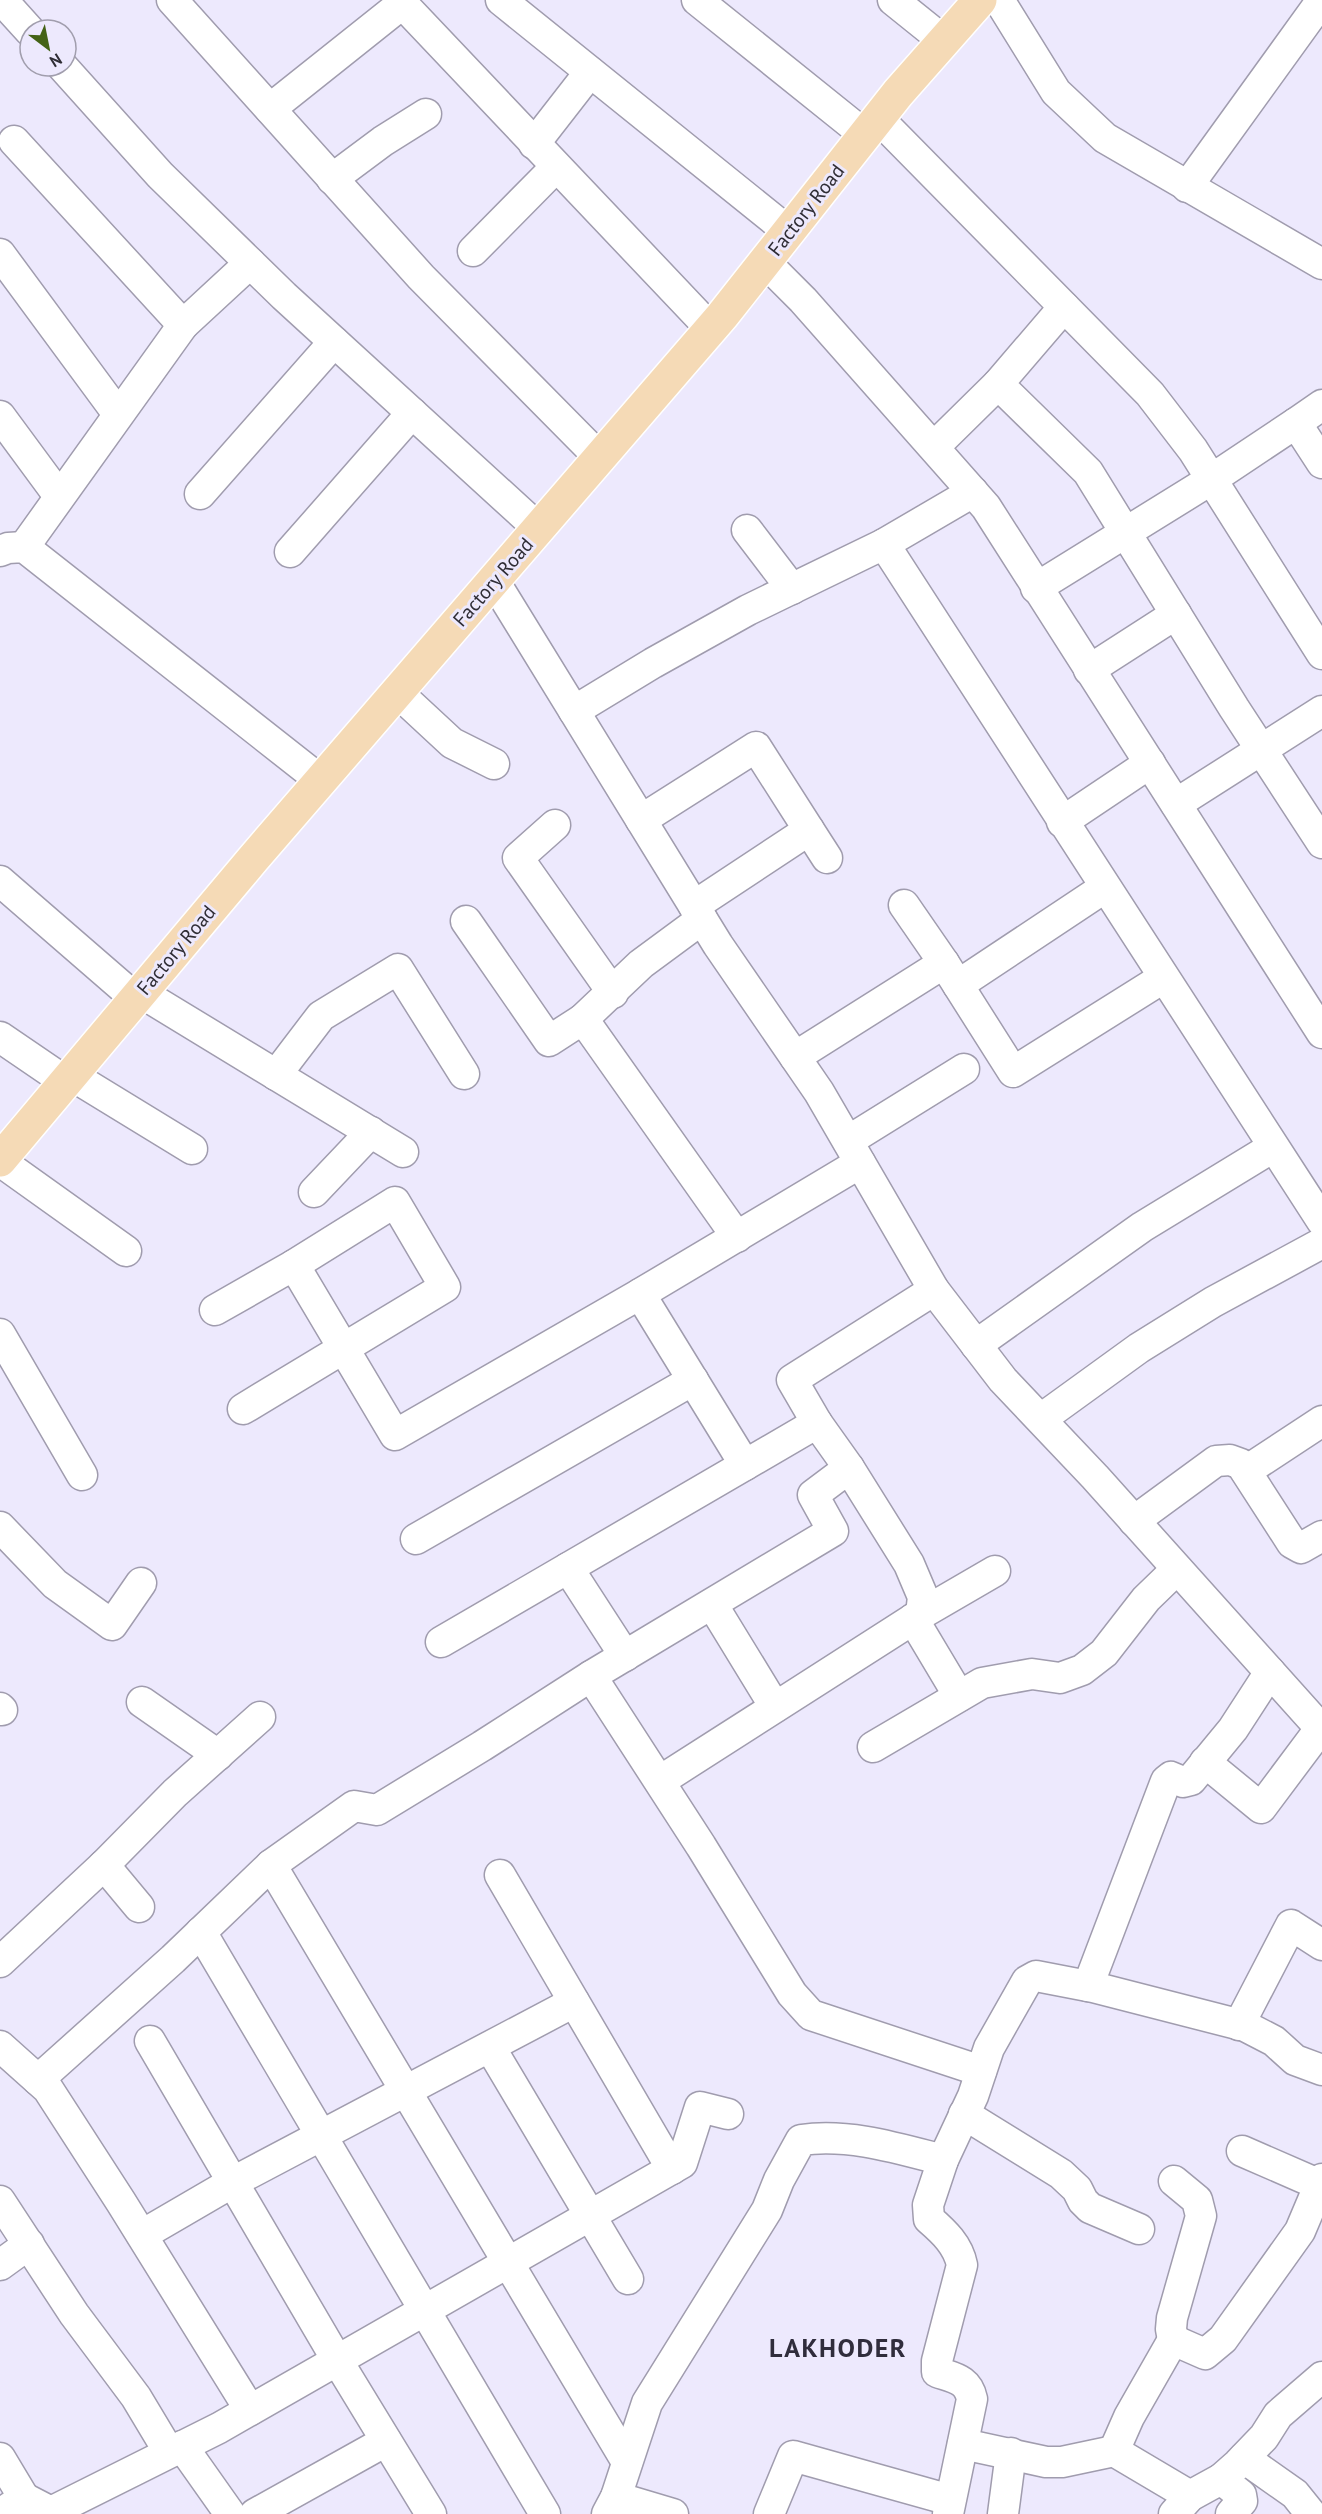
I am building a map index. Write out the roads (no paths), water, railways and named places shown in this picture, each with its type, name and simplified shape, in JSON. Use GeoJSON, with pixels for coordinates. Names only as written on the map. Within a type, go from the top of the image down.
{"type":"FeatureCollection","features":[{"type":"Feature","properties":{"kind":"main road","name":"Factory Road"},"geometry":{"type":"LineString","coordinates":[[0,1160],[320,780],[711,329],[872,126],[980,0]]}},
{"type":"Feature","properties":{"kind":"street"},"geometry":{"type":"LineString","coordinates":[[2,0],[18,18]]}},
{"type":"Feature","properties":{"kind":"street"},"geometry":{"type":"LineString","coordinates":[[172,0],[421,278],[600,458]]}},
{"type":"Feature","properties":{"kind":"street"},"geometry":{"type":"LineString","coordinates":[[501,0],[789,232]]}},
{"type":"Feature","properties":{"kind":"street"},"geometry":{"type":"LineString","coordinates":[[697,0],[872,126],[1064,306],[1150,394],[1193,450],[1322,654]]}},
{"type":"Feature","properties":{"kind":"street"},"geometry":{"type":"LineString","coordinates":[[892,0],[944,41]]}},
{"type":"Feature","properties":{"kind":"street"},"geometry":{"type":"LineString","coordinates":[[999,0],[1056,92],[1106,138],[1322,264]]}},
{"type":"Feature","properties":{"kind":"street"},"geometry":{"type":"LineString","coordinates":[[1187,187],[1322,0]]}},
{"type":"Feature","properties":{"kind":"street"},"geometry":{"type":"LineString","coordinates":[[270,109],[401,2],[711,329]]}},
{"type":"Feature","properties":{"kind":"street"},"geometry":{"type":"LineString","coordinates":[[534,144],[590,72]]}},
{"type":"Feature","properties":{"kind":"street"},"geometry":{"type":"LineString","coordinates":[[73,78],[160,175],[250,263],[539,529]]}},
{"type":"Feature","properties":{"kind":"street"},"geometry":{"type":"LineString","coordinates":[[333,178],[383,141],[426,114]]}},
{"type":"Feature","properties":{"kind":"street"},"geometry":{"type":"LineString","coordinates":[[14,141],[183,325]]}},
{"type":"Feature","properties":{"kind":"street"},"geometry":{"type":"LineString","coordinates":[[473,251],[556,167]]}},
{"type":"Feature","properties":{"kind":"street"},"geometry":{"type":"LineString","coordinates":[[0,254],[118,414]]}},
{"type":"Feature","properties":{"kind":"street"},"geometry":{"type":"LineString","coordinates":[[765,262],[810,309],[986,507],[1176,804],[1317,1013]]}},
{"type":"Feature","properties":{"kind":"street"},"geometry":{"type":"LineString","coordinates":[[250,263],[183,325],[59,496],[12,549],[320,780]]}},
{"type":"Feature","properties":{"kind":"street"},"geometry":{"type":"LineString","coordinates":[[934,447],[998,384],[1064,306]]}},
{"type":"Feature","properties":{"kind":"street"},"geometry":{"type":"LineString","coordinates":[[200,494],[334,342]]}},
{"type":"Feature","properties":{"kind":"street"},"geometry":{"type":"LineString","coordinates":[[998,384],[1088,472],[1261,750],[1322,843]]}},
{"type":"Feature","properties":{"kind":"street"},"geometry":{"type":"LineString","coordinates":[[1036,588],[1212,479],[1322,405]]}},
{"type":"Feature","properties":{"kind":"street"},"geometry":{"type":"LineString","coordinates":[[290,552],[412,413]]}},
{"type":"Feature","properties":{"kind":"street"},"geometry":{"type":"LineString","coordinates":[[0,416],[59,496]]}},
{"type":"Feature","properties":{"kind":"street"},"geometry":{"type":"LineString","coordinates":[[1296,423],[1322,463]]}},
{"type":"Feature","properties":{"kind":"street"},"geometry":{"type":"LineString","coordinates":[[574,711],[653,663],[748,610],[884,544],[973,492]]}},
{"type":"Feature","properties":{"kind":"street"},"geometry":{"type":"LineString","coordinates":[[747,530],[792,589]]}},
{"type":"Feature","properties":{"kind":"street"},"geometry":{"type":"LineString","coordinates":[[884,544],[1104,888],[1322,1221]]}},
{"type":"Feature","properties":{"kind":"street"},"geometry":{"type":"LineString","coordinates":[[494,581],[698,912],[795,1057],[854,1152],[934,1290],[1003,1380],[1134,1521],[1321,1730],[1261,1808],[1205,1762]]}},
{"type":"Feature","properties":{"kind":"street"},"geometry":{"type":"LineString","coordinates":[[1089,670],[1176,614]]}},
{"type":"Feature","properties":{"kind":"street"},"geometry":{"type":"LineString","coordinates":[[397,692],[452,743],[494,764]]}},
{"type":"Feature","properties":{"kind":"street"},"geometry":{"type":"LineString","coordinates":[[1176,804],[1322,711]]}},
{"type":"Feature","properties":{"kind":"street"},"geometry":{"type":"LineString","coordinates":[[641,820],[756,747],[827,858]]}},
{"type":"Feature","properties":{"kind":"street"},"geometry":{"type":"LineString","coordinates":[[1062,822],[1150,763]]}},
{"type":"Feature","properties":{"kind":"street"},"geometry":{"type":"LineString","coordinates":[[555,825],[518,858],[613,993]]}},
{"type":"Feature","properties":{"kind":"street"},"geometry":{"type":"LineString","coordinates":[[466,921],[549,1041],[583,1019],[698,912],[809,830]]}},
{"type":"Feature","properties":{"kind":"street"},"geometry":{"type":"LineString","coordinates":[[0,881],[138,995],[403,1152]]}},
{"type":"Feature","properties":{"kind":"street"},"geometry":{"type":"LineString","coordinates":[[795,1057],[951,974],[1104,888]]}},
{"type":"Feature","properties":{"kind":"street"},"geometry":{"type":"LineString","coordinates":[[904,905],[1013,1072],[1163,978]]}},
{"type":"Feature","properties":{"kind":"street"},"geometry":{"type":"LineString","coordinates":[[276,1075],[321,1016],[398,969],[464,1074]]}},
{"type":"Feature","properties":{"kind":"street"},"geometry":{"type":"LineString","coordinates":[[583,1019],[737,1237]]}},
{"type":"Feature","properties":{"kind":"street"},"geometry":{"type":"LineString","coordinates":[[0,1037],[192,1149]]}},
{"type":"Feature","properties":{"kind":"street"},"geometry":{"type":"LineString","coordinates":[[294,1265],[395,1435],[737,1237],[964,1069]]}},
{"type":"Feature","properties":{"kind":"street"},"geometry":{"type":"LineString","coordinates":[[314,1192],[371,1132]]}},
{"type":"Feature","properties":{"kind":"street"},"geometry":{"type":"LineString","coordinates":[[976,1345],[1142,1227],[1273,1147]]}},
{"type":"Feature","properties":{"kind":"street"},"geometry":{"type":"LineString","coordinates":[[0,1160],[126,1251]]}},
{"type":"Feature","properties":{"kind":"street"},"geometry":{"type":"LineString","coordinates":[[215,1310],[294,1265],[395,1202],[445,1287],[243,1409]]}},
{"type":"Feature","properties":{"kind":"street"},"geometry":{"type":"LineString","coordinates":[[1041,1419],[1157,1336],[1213,1302],[1322,1243]]}},
{"type":"Feature","properties":{"kind":"street"},"geometry":{"type":"LineString","coordinates":[[934,1290],[792,1380],[909,1564],[923,1597],[917,1616],[959,1696]]}},
{"type":"Feature","properties":{"kind":"street"},"geometry":{"type":"LineString","coordinates":[[640,1294],[745,1465]]}},
{"type":"Feature","properties":{"kind":"street"},"geometry":{"type":"LineString","coordinates":[[0,1334],[82,1475]]}},
{"type":"Feature","properties":{"kind":"street"},"geometry":{"type":"LineString","coordinates":[[416,1539],[693,1380]]}},
{"type":"Feature","properties":{"kind":"street"},"geometry":{"type":"LineString","coordinates":[[441,1642],[817,1422]]}},
{"type":"Feature","properties":{"kind":"street"},"geometry":{"type":"LineString","coordinates":[[1246,1471],[1322,1422]]}},
{"type":"Feature","properties":{"kind":"street"},"geometry":{"type":"LineString","coordinates":[[1134,1521],[1216,1461],[1230,1460],[1241,1464],[1292,1543],[1301,1548],[1322,1536]]}},
{"type":"Feature","properties":{"kind":"street"},"geometry":{"type":"LineString","coordinates":[[38,2080],[271,1865],[354,1806],[377,1810],[591,1676],[833,1532],[813,1495],[849,1468]]}},
{"type":"Feature","properties":{"kind":"street"},"geometry":{"type":"LineString","coordinates":[[0,1527],[55,1584],[112,1625],[141,1583]]}},
{"type":"Feature","properties":{"kind":"street"},"geometry":{"type":"LineString","coordinates":[[568,1568],[625,1656]]}},
{"type":"Feature","properties":{"kind":"street"},"geometry":{"type":"LineString","coordinates":[[873,1747],[982,1683],[1032,1674],[1060,1678],[1082,1670],[1104,1653],[1146,1599],[1177,1569]]}},
{"type":"Feature","properties":{"kind":"street"},"geometry":{"type":"LineString","coordinates":[[660,1781],[917,1616],[995,1572]]}},
{"type":"Feature","properties":{"kind":"street"},"geometry":{"type":"LineString","coordinates":[[712,1604],[775,1707]]}},
{"type":"Feature","properties":{"kind":"street"},"geometry":{"type":"LineString","coordinates":[[1088,1986],[1166,1781],[1171,1777],[1183,1782],[1191,1780],[1233,1729],[1270,1672]]}},
{"type":"Feature","properties":{"kind":"street"},"geometry":{"type":"LineString","coordinates":[[591,1676],[660,1781],[792,1994],[811,2015],[981,2071]]}},
{"type":"Feature","properties":{"kind":"street"},"geometry":{"type":"LineString","coordinates":[[142,1702],[218,1755]]}},
{"type":"Feature","properties":{"kind":"street"},"geometry":{"type":"LineString","coordinates":[[0,1962],[175,1794],[260,1717]]}},
{"type":"Feature","properties":{"kind":"street"},"geometry":{"type":"LineString","coordinates":[[104,1864],[139,1907]]}},
{"type":"Feature","properties":{"kind":"street"},"geometry":{"type":"LineString","coordinates":[[271,1865],[627,2462]]}},
{"type":"Feature","properties":{"kind":"street"},"geometry":{"type":"LineString","coordinates":[[500,1875],[672,2169]]}},
{"type":"Feature","properties":{"kind":"street"},"geometry":{"type":"LineString","coordinates":[[1239,2025],[1291,1925],[1322,1945]]}},
{"type":"Feature","properties":{"kind":"street"},"geometry":{"type":"LineString","coordinates":[[201,1932],[545,2514]]}},
{"type":"Feature","properties":{"kind":"street"},"geometry":{"type":"LineString","coordinates":[[769,2514],[793,2456],[949,2507],[971,2409],[970,2390],[963,2380],[937,2372],[937,2361],[962,2265],[959,2253],[944,2231],[929,2219],[928,2205],[943,2160],[964,2114],[988,2048],[1027,1981],[1036,1976],[1088,1986],[1239,2025],[1274,2041],[1295,2060],[1322,2070]]}},
{"type":"Feature","properties":{"kind":"street"},"geometry":{"type":"LineString","coordinates":[[142,2235],[232,2182],[574,2002]]}},
{"type":"Feature","properties":{"kind":"street"},"geometry":{"type":"LineString","coordinates":[[150,2041],[337,2360],[431,2514]]}},
{"type":"Feature","properties":{"kind":"street"},"geometry":{"type":"LineString","coordinates":[[0,2046],[48,2089],[250,2410]]}},
{"type":"Feature","properties":{"kind":"street"},"geometry":{"type":"LineString","coordinates":[[490,2047],[628,2279]]}},
{"type":"Feature","properties":{"kind":"street"},"geometry":{"type":"LineString","coordinates":[[0,2458],[12,2506],[51,2513],[250,2410],[682,2163],[700,2107],[728,2114]]}},
{"type":"Feature","properties":{"kind":"street"},"geometry":{"type":"LineString","coordinates":[[964,2114],[1061,2174],[1077,2189],[1083,2201],[1090,2208],[1139,2229]]}},
{"type":"Feature","properties":{"kind":"street"},"geometry":{"type":"LineString","coordinates":[[673,2514],[611,2505],[647,2403],[767,2210],[801,2140],[814,2138],[859,2141],[891,2146],[943,2160]]}},
{"type":"Feature","properties":{"kind":"street"},"geometry":{"type":"LineString","coordinates":[[1173,2340],[1205,2354],[1223,2339],[1300,2231],[1321,2182],[1242,2151]]}},
{"type":"Feature","properties":{"kind":"street"},"geometry":{"type":"LineString","coordinates":[[1114,2451],[1129,2417],[1173,2340],[1172,2319],[1201,2216],[1197,2200],[1174,2181]]}},
{"type":"Feature","properties":{"kind":"street"},"geometry":{"type":"LineString","coordinates":[[0,2201],[74,2314],[176,2449],[230,2514]]}},
{"type":"Feature","properties":{"kind":"street"},"geometry":{"type":"LineString","coordinates":[[0,2265],[29,2244]]}},
{"type":"Feature","properties":{"kind":"street"},"geometry":{"type":"LineString","coordinates":[[1114,2451],[1182,2505],[1221,2479],[1244,2458],[1264,2437],[1278,2415],[1322,2377]]}},
{"type":"Feature","properties":{"kind":"street"},"geometry":{"type":"LineString","coordinates":[[255,2514],[386,2441]]}},
{"type":"Feature","properties":{"kind":"street"},"geometry":{"type":"LineString","coordinates":[[963,2444],[1046,2462],[1062,2462],[1114,2451]]}},
{"type":"Feature","properties":{"kind":"street"},"geometry":{"type":"LineString","coordinates":[[1003,2514],[1011,2453]]}},
{"type":"Feature","properties":{"kind":"street"},"geometry":{"type":"LineString","coordinates":[[1244,2458],[1295,2494],[1311,2514]]}},
{"type":"Feature","properties":{"kind":"street"},"geometry":{"type":"LineString","coordinates":[[1221,2479],[1241,2494],[1242,2501],[1231,2514]]}},
{"type":"Feature","properties":{"kind":"district","name":"LAKHODER"},"geometry":{"type":"Point","coordinates":[838,2348]}}]}
